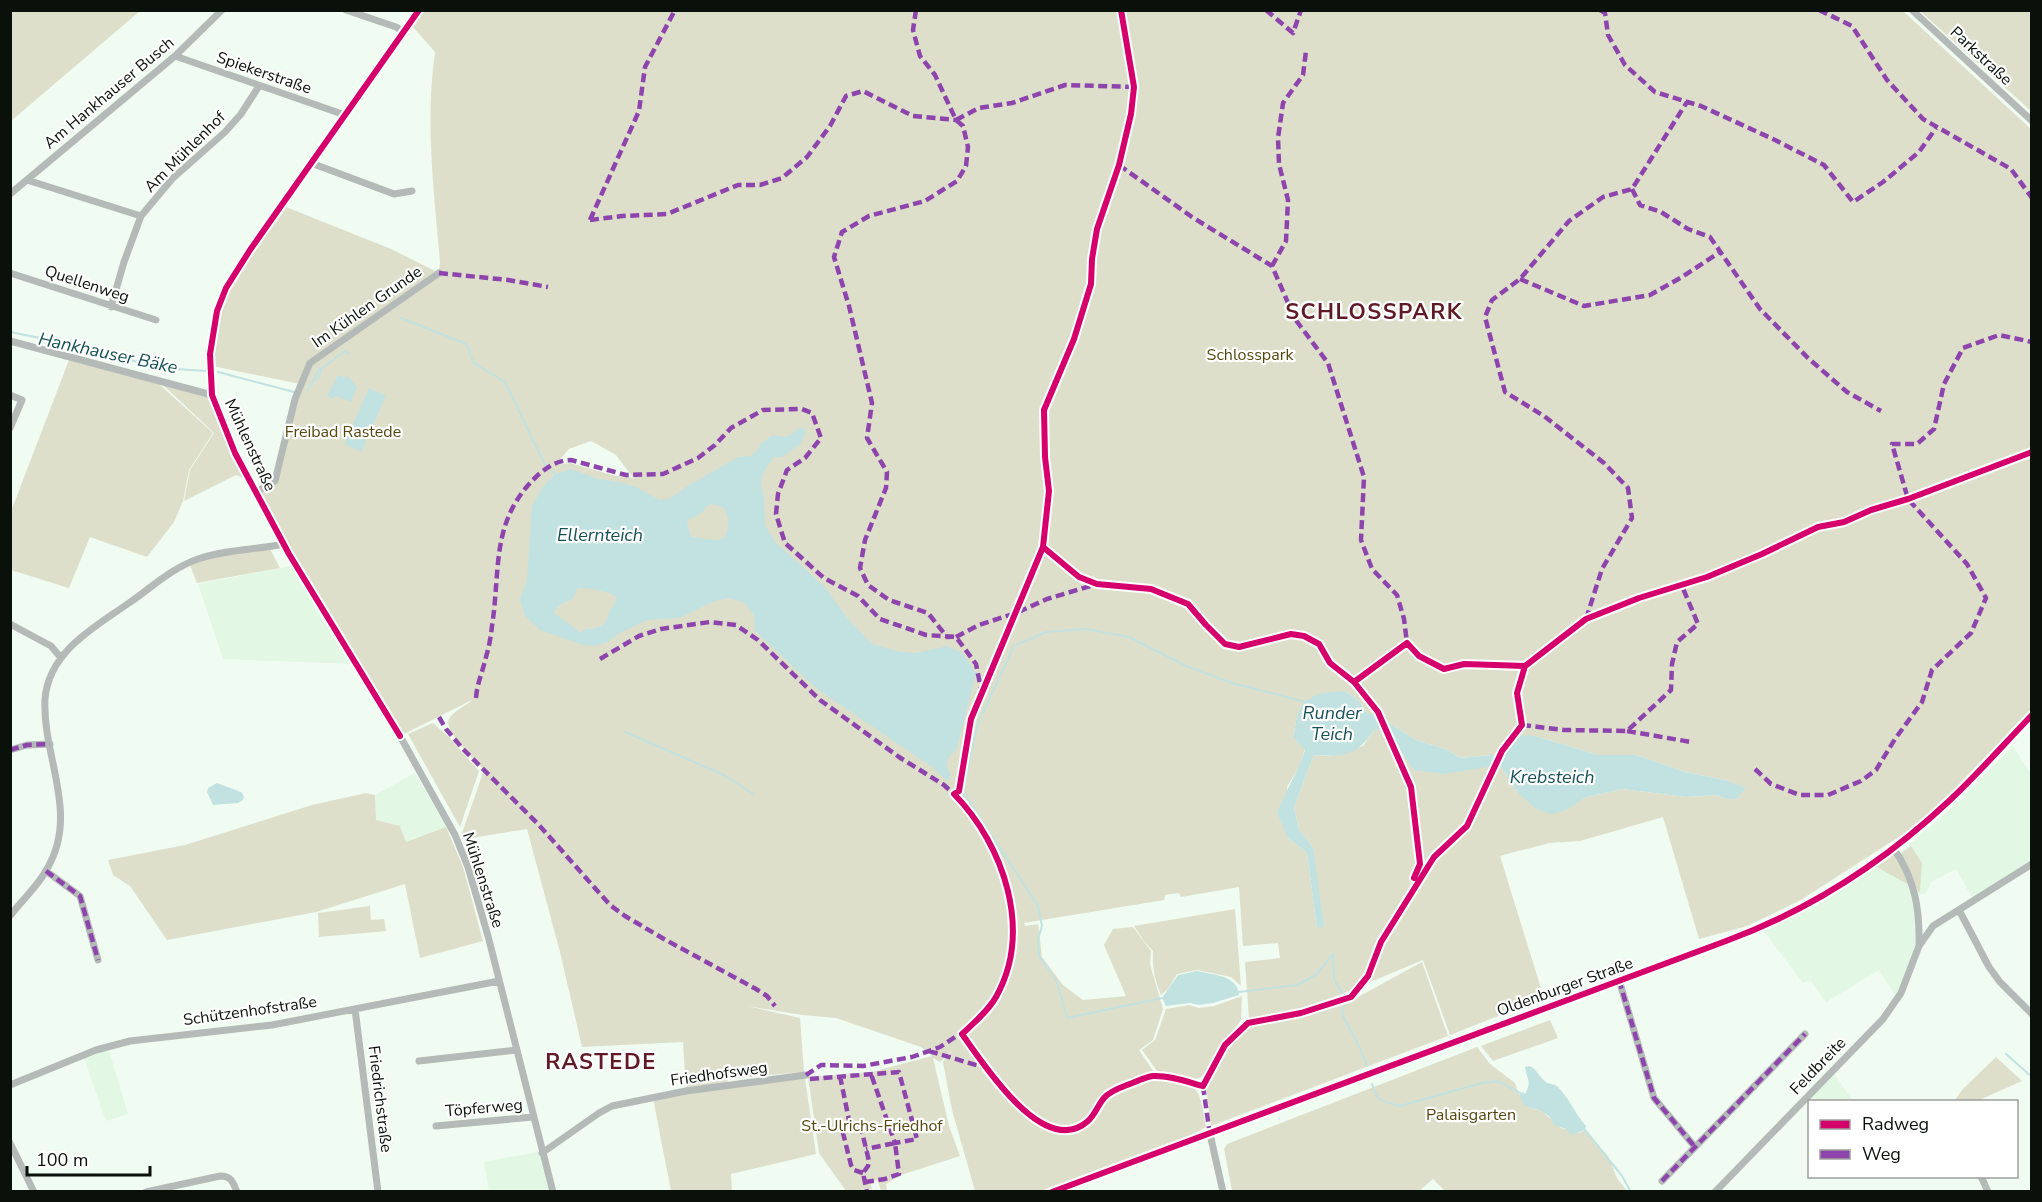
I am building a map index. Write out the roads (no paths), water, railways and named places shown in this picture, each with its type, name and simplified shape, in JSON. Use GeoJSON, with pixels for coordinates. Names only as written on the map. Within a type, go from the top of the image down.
{"type":"FeatureCollection","features":[{"type":"Feature","properties":{"kind":"street","name":"Am Hankhauser Busch"},"geometry":{"type":"LineString","coordinates":[[10,194],[175,56],[222,10]]}},
{"type":"Feature","properties":{"kind":"street"},"geometry":{"type":"LineString","coordinates":[[346,10],[396,27],[405,33]]}},
{"type":"Feature","properties":{"kind":"street","name":"Mühlenstraße"},"geometry":{"type":"LineString","coordinates":[[419,10],[250,250],[226,288],[217,311],[210,344],[212,395],[225,430],[284,544],[400,736],[455,835],[477,898],[553,1191]]}},
{"type":"Feature","properties":{"kind":"street","name":"Parkstraße"},"geometry":{"type":"LineString","coordinates":[[1912,10],[2031,121]]}},
{"type":"Feature","properties":{"kind":"street","name":"Spiekerstraße"},"geometry":{"type":"LineString","coordinates":[[175,56],[345,115]]}},
{"type":"Feature","properties":{"kind":"street","name":"Am Mühlenhof"},"geometry":{"type":"LineString","coordinates":[[111,307],[141,216],[172,179],[218,139],[241,114],[259,86]]}},
{"type":"Feature","properties":{"kind":"street"},"geometry":{"type":"LineString","coordinates":[[311,163],[394,194],[412,191]]}},
{"type":"Feature","properties":{"kind":"street"},"geometry":{"type":"LineString","coordinates":[[27,180],[141,216]]}},
{"type":"Feature","properties":{"kind":"street","name":"Quellenweg"},"geometry":{"type":"LineString","coordinates":[[10,273],[156,320]]}},
{"type":"Feature","properties":{"kind":"street","name":"Im Kühlen Grunde"},"geometry":{"type":"LineString","coordinates":[[256,492],[275,481],[295,399],[310,363],[439,273]]}},
{"type":"Feature","properties":{"kind":"street"},"geometry":{"type":"LineString","coordinates":[[10,341],[212,395]]}},
{"type":"Feature","properties":{"kind":"street"},"geometry":{"type":"LineString","coordinates":[[10,395],[22,400],[10,428]]}},
{"type":"Feature","properties":{"kind":"street"},"geometry":{"type":"LineString","coordinates":[[10,916],[46,871],[58,843],[62,817],[45,697],[52,674],[61,658],[96,624],[177,569],[211,555],[284,544]]}},
{"type":"Feature","properties":{"kind":"street"},"geometry":{"type":"LineString","coordinates":[[10,624],[51,646],[61,658]]}},
{"type":"Feature","properties":{"kind":"street","name":"Oldenburger Straße"},"geometry":{"type":"LineString","coordinates":[[1052,1191],[1750,932],[1794,912],[1847,882],[1894,849],[1950,800],[2031,715]]}},
{"type":"Feature","properties":{"kind":"street"},"geometry":{"type":"LineString","coordinates":[[10,750],[27,745],[50,744]]}},
{"type":"Feature","properties":{"kind":"street","name":"Feldbreite"},"geometry":{"type":"LineString","coordinates":[[1894,849],[1910,877],[1917,896],[1920,921],[1919,946]]}},
{"type":"Feature","properties":{"kind":"street","name":"Feldbreite"},"geometry":{"type":"LineString","coordinates":[[1715,1191],[1882,1019],[1901,993],[1919,946],[1932,926],[2031,864]]}},
{"type":"Feature","properties":{"kind":"street"},"geometry":{"type":"LineString","coordinates":[[46,871],[80,896],[99,960]]}},
{"type":"Feature","properties":{"kind":"street"},"geometry":{"type":"LineString","coordinates":[[1959,909],[1989,968],[2000,982],[2028,1006],[2031,1014]]}},
{"type":"Feature","properties":{"kind":"street","name":"Schützenhofstraße"},"geometry":{"type":"LineString","coordinates":[[10,1084],[90,1053],[130,1041],[258,1027],[499,981]]}},
{"type":"Feature","properties":{"kind":"street"},"geometry":{"type":"LineString","coordinates":[[1619,981],[1654,1098],[1695,1147]]}},
{"type":"Feature","properties":{"kind":"street","name":"Friedrichstraße"},"geometry":{"type":"LineString","coordinates":[[355,1009],[378,1191]]}},
{"type":"Feature","properties":{"kind":"street"},"geometry":{"type":"LineString","coordinates":[[1662,1181],[1805,1034]]}},
{"type":"Feature","properties":{"kind":"street"},"geometry":{"type":"LineString","coordinates":[[419,1061],[516,1050]]}},
{"type":"Feature","properties":{"kind":"street","name":"Friedhofsweg"},"geometry":{"type":"LineString","coordinates":[[542,1153],[598,1113],[612,1106],[686,1091],[806,1075]]}},
{"type":"Feature","properties":{"kind":"street","name":"Töpferweg"},"geometry":{"type":"LineString","coordinates":[[436,1126],[533,1117]]}},
{"type":"Feature","properties":{"kind":"street"},"geometry":{"type":"LineString","coordinates":[[1210,1134],[1222,1191]]}},
{"type":"Feature","properties":{"kind":"street"},"geometry":{"type":"LineString","coordinates":[[10,1143],[34,1191]]}},
{"type":"Feature","properties":{"kind":"street"},"geometry":{"type":"LineString","coordinates":[[146,1191],[220,1176],[232,1179],[237,1191]]}},
{"type":"Feature","properties":{"kind":"water"},"geometry":{"type":"Polygon","coordinates":[[[338,375],[346,378],[348,376],[357,387],[351,402],[336,396],[332,399],[327,396],[338,375]]]}},
{"type":"Feature","properties":{"kind":"water"},"geometry":{"type":"Polygon","coordinates":[[[369,388],[386,396],[361,452],[344,444],[369,388]]]}},
{"type":"Feature","properties":{"kind":"water","name":"Ellernteich"},"geometry":{"type":"Polygon","coordinates":[[[798,428],[803,428],[806,432],[800,444],[782,457],[774,457],[763,473],[761,482],[765,525],[776,543],[824,586],[848,619],[872,644],[901,652],[916,653],[947,646],[962,653],[976,673],[957,748],[948,758],[947,767],[951,775],[947,781],[932,767],[817,689],[755,631],[754,615],[744,603],[730,598],[715,601],[679,618],[647,620],[618,634],[608,642],[595,646],[583,645],[540,630],[525,616],[520,599],[527,581],[532,506],[542,488],[555,474],[571,469],[595,478],[636,487],[660,500],[671,498],[738,457],[750,456],[759,449],[760,444],[773,435],[787,436],[798,428]],[[710,504],[699,515],[687,520],[691,537],[723,539],[727,531],[727,515],[723,507],[710,504]],[[578,588],[573,598],[557,607],[554,613],[581,633],[585,629],[598,627],[604,623],[617,597],[598,590],[578,588]]]}},
{"type":"Feature","properties":{"kind":"water"},"geometry":{"type":"Polygon","coordinates":[[[1345,691],[1359,701],[1367,713],[1383,719],[1416,740],[1446,749],[1460,758],[1505,754],[1521,735],[1535,736],[1598,755],[1636,755],[1685,772],[1725,780],[1746,788],[1737,799],[1715,795],[1687,797],[1622,789],[1584,798],[1569,809],[1552,814],[1536,809],[1518,793],[1500,765],[1444,774],[1414,770],[1389,729],[1374,730],[1362,745],[1348,753],[1333,756],[1314,755],[1294,807],[1299,830],[1313,847],[1324,927],[1317,928],[1307,853],[1288,838],[1277,813],[1305,750],[1293,737],[1300,709],[1304,703],[1315,696],[1345,691]]]}},
{"type":"Feature","properties":{"kind":"water"},"geometry":{"type":"Polygon","coordinates":[[[217,783],[241,792],[244,796],[243,800],[238,803],[213,805],[207,792],[208,788],[217,783]]]}},
{"type":"Feature","properties":{"kind":"water"},"geometry":{"type":"Polygon","coordinates":[[[1197,971],[1224,977],[1234,983],[1239,995],[1213,1003],[1166,1006],[1162,998],[1178,975],[1197,971]]]}},
{"type":"Feature","properties":{"kind":"water"},"geometry":{"type":"Polygon","coordinates":[[[1529,1066],[1546,1082],[1556,1086],[1562,1092],[1586,1126],[1585,1130],[1571,1135],[1566,1129],[1554,1125],[1546,1114],[1525,1106],[1519,1095],[1522,1092],[1525,1094],[1527,1090],[1528,1080],[1525,1067],[1529,1066]]]}},
{"type":"Feature","properties":{"kind":"waterway","name":"Hankhauser Bäke"},"geometry":{"type":"LineString","coordinates":[[401,318],[466,344],[474,363],[505,382],[545,465]]}},
{"type":"Feature","properties":{"kind":"waterway","name":"Hankhauser Bäke"},"geometry":{"type":"LineString","coordinates":[[10,332],[75,345],[160,368],[206,371]]}},
{"type":"Feature","properties":{"kind":"waterway"},"geometry":{"type":"LineString","coordinates":[[308,390],[318,371],[345,351],[349,354]]}},
{"type":"Feature","properties":{"kind":"waterway"},"geometry":{"type":"LineString","coordinates":[[315,380],[319,377],[322,368]]}},
{"type":"Feature","properties":{"kind":"waterway","name":"Hankhauser Bäke"},"geometry":{"type":"LineString","coordinates":[[218,372],[294,392]]}},
{"type":"Feature","properties":{"kind":"waterway","name":"Hankhauser Bäke"},"geometry":{"type":"LineString","coordinates":[[551,471],[555,474]]}},
{"type":"Feature","properties":{"kind":"waterway","name":"Runder Teich"},"geometry":{"type":"LineString","coordinates":[[1162,998],[1067,1018],[1057,982],[1039,956],[1038,939],[1042,926],[1038,906],[963,792],[977,726],[1014,646],[1046,632],[1086,629],[1129,637],[1186,666],[1232,683],[1306,702]]}},
{"type":"Feature","properties":{"kind":"waterway"},"geometry":{"type":"LineString","coordinates":[[625,732],[724,775],[753,794]]}},
{"type":"Feature","properties":{"kind":"waterway"},"geometry":{"type":"LineString","coordinates":[[1239,992],[1297,985],[1316,975],[1333,954],[1334,979],[1344,996]]}},
{"type":"Feature","properties":{"kind":"waterway"},"geometry":{"type":"LineString","coordinates":[[1344,1002],[1342,1014],[1367,1066]]}},
{"type":"Feature","properties":{"kind":"waterway","name":"Hankhauser Bäke"},"geometry":{"type":"LineString","coordinates":[[2006,1054],[2032,1077]]}},
{"type":"Feature","properties":{"kind":"waterway"},"geometry":{"type":"LineString","coordinates":[[1372,1084],[1377,1097],[1400,1106],[1482,1083],[1498,1081],[1520,1093]]}},
{"type":"Feature","properties":{"kind":"waterway"},"geometry":{"type":"LineString","coordinates":[[1585,1130],[1622,1176],[1631,1192]]}},
{"type":"Feature","properties":{"kind":"district","name":"SCHLOSSPARK"},"geometry":{"type":"Point","coordinates":[1374,312]}},
{"type":"Feature","properties":{"kind":"district","name":"RASTEDE"},"geometry":{"type":"Point","coordinates":[601,1062]}},
{"type":"Feature","properties":{"kind":"park label","name":"Schlosspark"},"geometry":{"type":"Point","coordinates":[1250,355]}},
{"type":"Feature","properties":{"kind":"park label","name":"Freibad Rastede"},"geometry":{"type":"Point","coordinates":[343,432]}},
{"type":"Feature","properties":{"kind":"park label","name":"Palaisgarten"},"geometry":{"type":"Point","coordinates":[1471,1115]}},
{"type":"Feature","properties":{"kind":"park label","name":"St.-Ulrichs-Friedhof"},"geometry":{"type":"Point","coordinates":[872,1126]}},
{"type":"Feature","properties":{"kind":"water label","name":"Krebsteich"},"geometry":{"type":"Point","coordinates":[1552,777]}}]}
